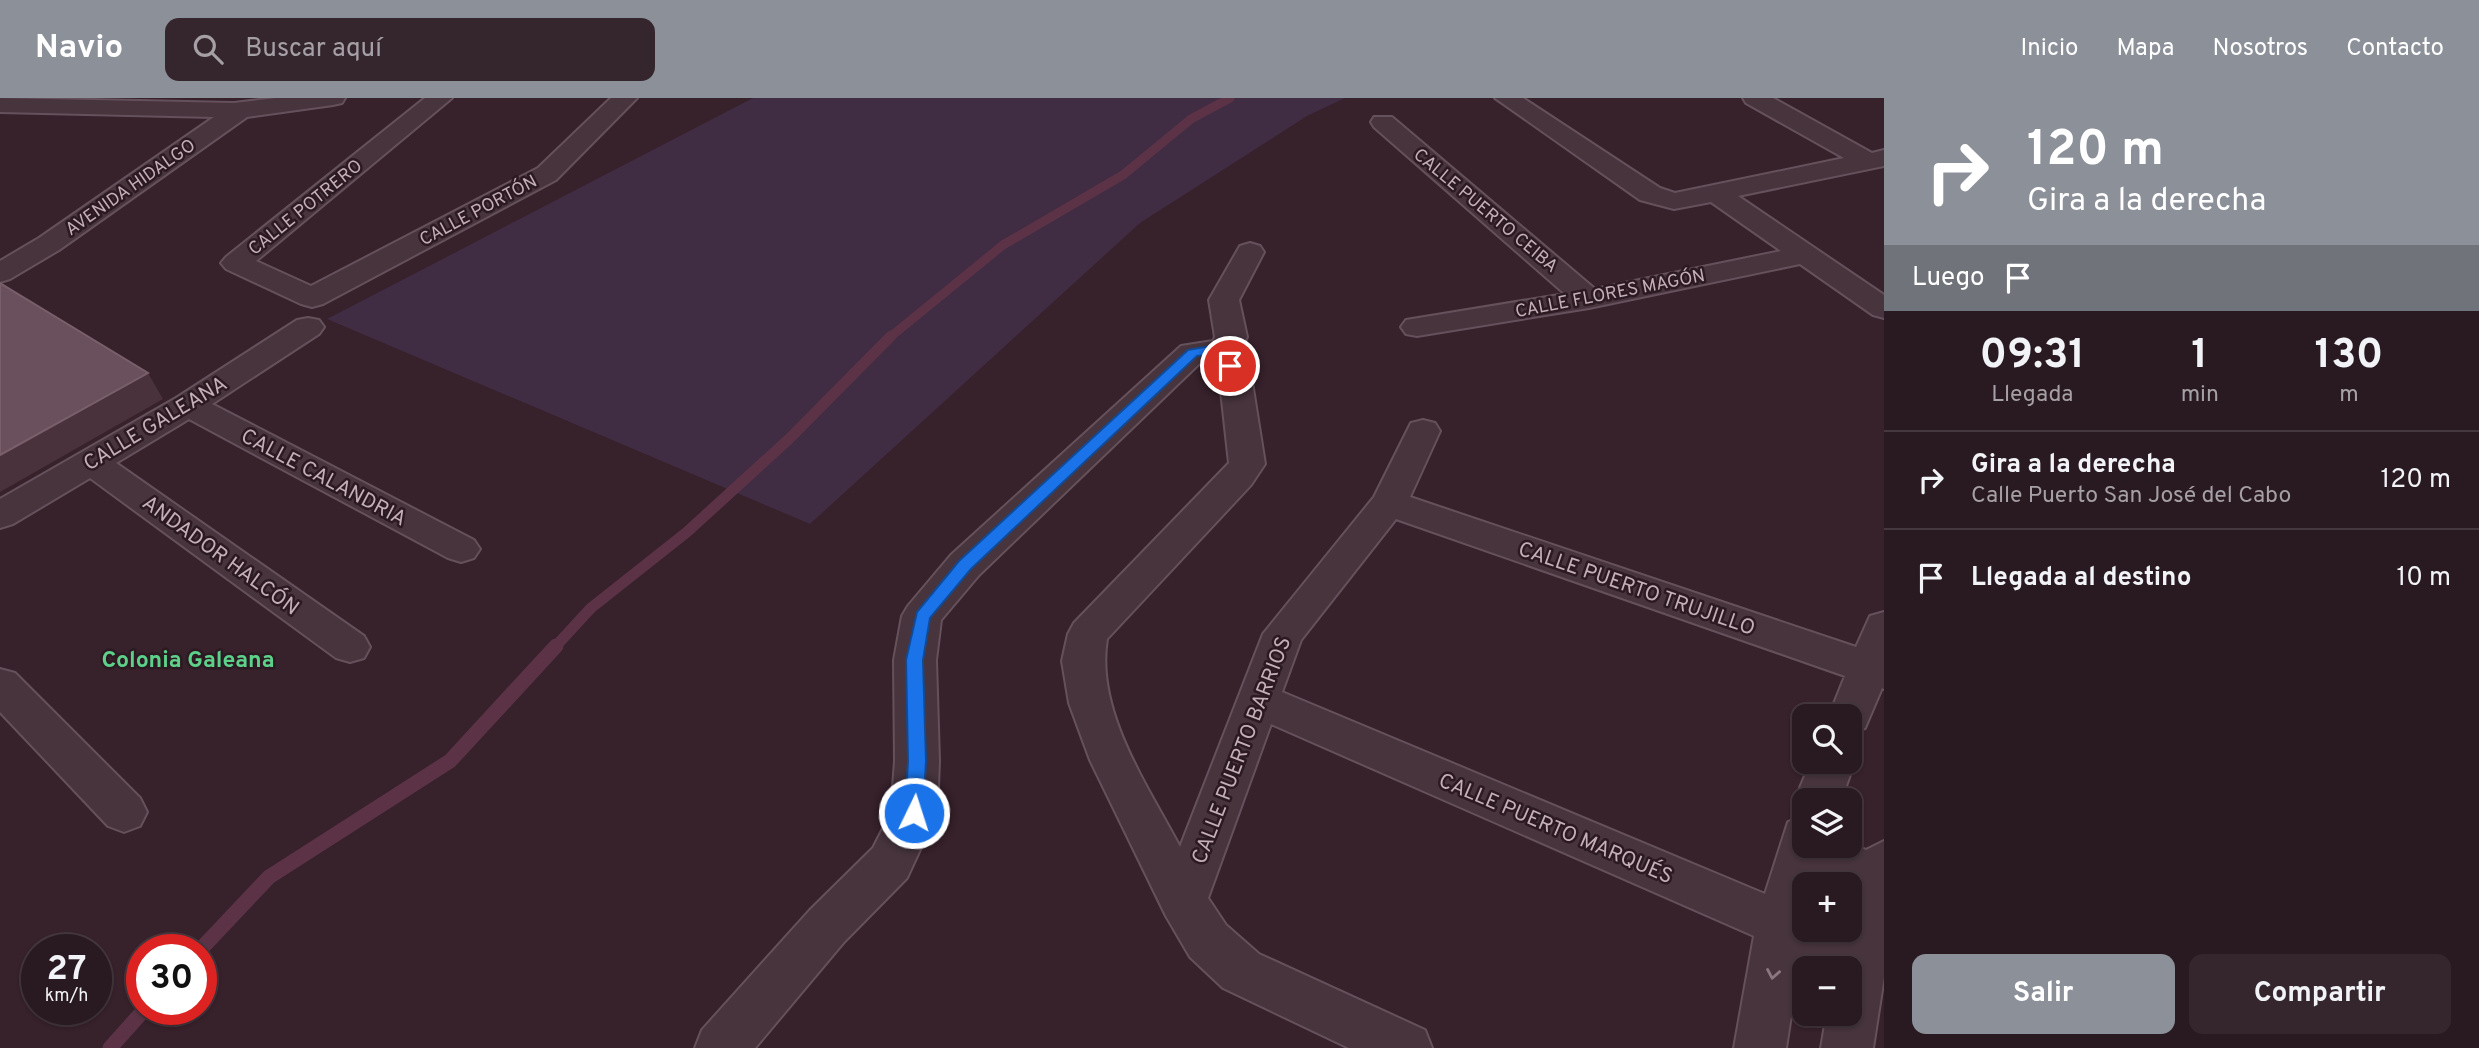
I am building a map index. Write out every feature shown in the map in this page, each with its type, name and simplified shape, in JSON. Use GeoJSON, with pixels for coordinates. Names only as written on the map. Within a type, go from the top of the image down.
{"type":"FeatureCollection","features":[{"type":"Feature","properties":{"kind":"street"},"geometry":{"type":"LineString","coordinates":[[5,116],[43,106],[249,104],[333,98]]}},
{"type":"Feature","properties":{"kind":"street","name":"CALLE POTRERO"},"geometry":{"type":"LineString","coordinates":[[310,312],[236,263],[439,98]]}},
{"type":"Feature","properties":{"kind":"street","name":"CALLE PORTÓN"},"geometry":{"type":"LineString","coordinates":[[310,312],[547,174],[625,98]]}},
{"type":"Feature","properties":{"kind":"street"},"geometry":{"type":"LineString","coordinates":[[1507,98],[1650,194],[1662,199],[1684,200],[1876,160]]}},
{"type":"Feature","properties":{"kind":"street"},"geometry":{"type":"LineString","coordinates":[[1755,98],[1876,160]]}},
{"type":"Feature","properties":{"kind":"street","name":"AVENIDA HIDALGO"},"geometry":{"type":"LineString","coordinates":[[0,273],[49,244],[249,104]]}},
{"type":"Feature","properties":{"kind":"street","name":"CALLE PUERTO CEIBA"},"geometry":{"type":"LineString","coordinates":[[1382,122],[1589,299]]}},
{"type":"Feature","properties":{"kind":"street"},"geometry":{"type":"LineString","coordinates":[[1716,193],[1802,255],[1884,309]]}},
{"type":"Feature","properties":{"kind":"street"},"geometry":{"type":"LineString","coordinates":[[1222,354],[1231,337],[1224,300],[1250,252]]}},
{"type":"Feature","properties":{"kind":"street","name":"CALLE FLORES MAGÓN"},"geometry":{"type":"LineString","coordinates":[[1417,327],[1589,299],[1802,255]]}},
{"type":"Feature","properties":{"kind":"street","name":"CALLE GALEANA"},"geometry":{"type":"LineString","coordinates":[[0,515],[188,405],[310,312]]}},
{"type":"Feature","properties":{"kind":"street"},"geometry":{"type":"LineString","coordinates":[[721,1048],[827,926],[890,863],[914,813],[917,761],[915,660],[922,616],[965,565],[1192,353],[1210,350],[1222,354],[1236,382],[1247,464],[1238,477],[1088,634],[1083,661],[1090,703],[1112,760],[1183,901],[1208,941],[1241,971],[1406,1048]]}},
{"type":"Feature","properties":{"kind":"street","name":"CALLE CALANDRIA"},"geometry":{"type":"LineString","coordinates":[[188,405],[461,549]]}},
{"type":"Feature","properties":{"kind":"street","name":"CALLE PUERTO BARRIOS"},"geometry":{"type":"LineString","coordinates":[[1183,901],[1283,634],[1389,503],[1423,430]]}},
{"type":"Feature","properties":{"kind":"street","name":"ANDADOR HALCÓN"},"geometry":{"type":"LineString","coordinates":[[91,462],[350,647]]}},
{"type":"Feature","properties":{"kind":"street","name":"CALLE PUERTO TRUJILLO"},"geometry":{"type":"LineString","coordinates":[[1389,503],[1876,670]]}},
{"type":"Feature","properties":{"kind":"street"},"geometry":{"type":"LineString","coordinates":[[1857,704],[1876,670],[1884,627]]}},
{"type":"Feature","properties":{"kind":"street"},"geometry":{"type":"LineString","coordinates":[[0,685],[124,812]]}},
{"type":"Feature","properties":{"kind":"street","name":"CALLE PUERTO MARQUÉS"},"geometry":{"type":"LineString","coordinates":[[1259,700],[1782,924],[1830,956]]}},
{"type":"Feature","properties":{"kind":"street"},"geometry":{"type":"LineString","coordinates":[[1760,1048],[1782,924],[1800,858]]}},
{"type":"Feature","properties":{"kind":"street"},"geometry":{"type":"LineString","coordinates":[[1852,858],[1882,875],[1857,956]]}},
{"type":"Feature","properties":{"kind":"street"},"geometry":{"type":"LineString","coordinates":[[1847,1048],[1848,1026]]}},
{"type":"Feature","properties":{"kind":"shaded area"},"geometry":{"type":"Polygon","coordinates":[[[753,98],[1345,98],[1307,116],[1140,223],[810,524],[327,319],[753,98]]]}},
{"type":"Feature","properties":{"kind":"building"},"geometry":{"type":"Polygon","coordinates":[[[0,283],[148,373],[0,455],[0,283]]]}},
{"type":"Feature","properties":{"kind":"waterway"},"geometry":{"type":"LineString","coordinates":[[889,338],[1003,245],[1123,175],[1191,119],[1230,98]]}},
{"type":"Feature","properties":{"kind":"waterway"},"geometry":{"type":"LineString","coordinates":[[555,647],[591,608],[687,532],[789,439],[889,338]]}},
{"type":"Feature","properties":{"kind":"waterway"},"geometry":{"type":"LineString","coordinates":[[215,934],[269,877],[450,761],[556,646]]}},
{"type":"Feature","properties":{"kind":"waterway"},"geometry":{"type":"LineString","coordinates":[[110,1048],[131,1025]]}},
{"type":"Feature","properties":{"kind":"district","name":"Colonia Galeana"},"geometry":{"type":"Point","coordinates":[188,659]}},
{"type":"Feature","properties":{"kind":"route"},"geometry":{"type":"LineString","coordinates":[[914,813],[917,761],[915,660],[922,616],[965,565],[1192,353],[1210,350],[1222,354],[1230,366]]}}]}
